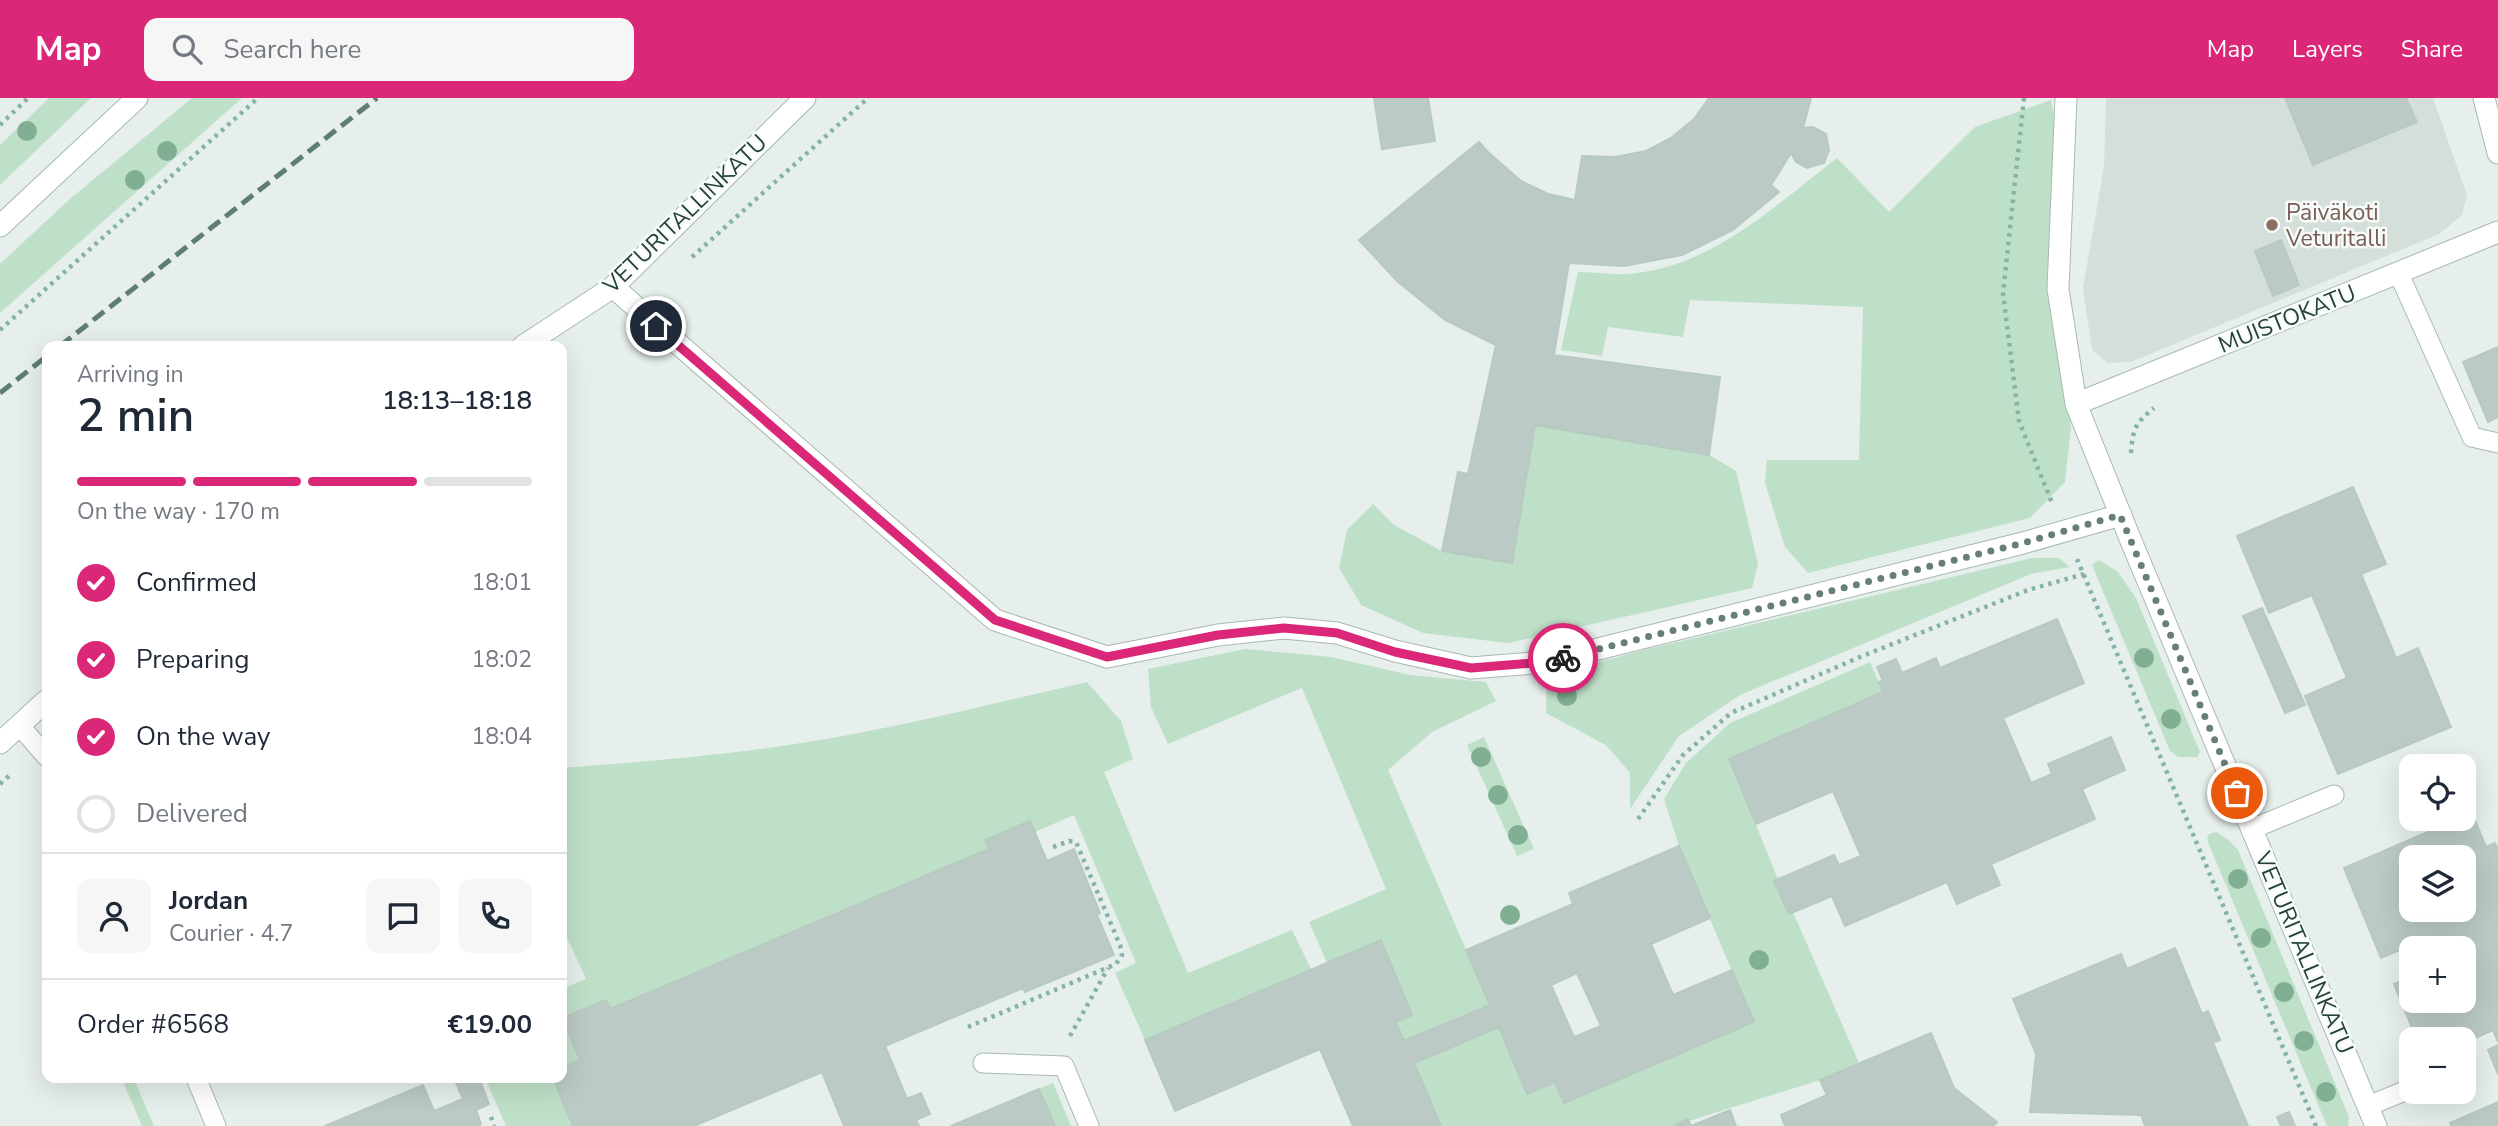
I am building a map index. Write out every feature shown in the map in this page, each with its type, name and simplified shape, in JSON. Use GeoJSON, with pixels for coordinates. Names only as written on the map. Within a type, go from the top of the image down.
{"type":"FeatureCollection","features":[{"type":"Feature","properties":{"kind":"street"},"geometry":{"type":"LineString","coordinates":[[0,226],[137,98]]}},
{"type":"Feature","properties":{"kind":"street","name":"VETURITALLINKATU"},"geometry":{"type":"LineString","coordinates":[[531,341],[613,287],[805,98]]}},
{"type":"Feature","properties":{"kind":"street","name":"VETURITALLINKATU"},"geometry":{"type":"LineString","coordinates":[[2066,98],[2058,289],[2076,404],[2372,1116]]}},
{"type":"Feature","properties":{"kind":"street"},"geometry":{"type":"LineString","coordinates":[[2484,98],[2498,153]]}},
{"type":"Feature","properties":{"kind":"street","name":"MUISTOKATU"},"geometry":{"type":"LineString","coordinates":[[2076,404],[2498,232]]}},
{"type":"Feature","properties":{"kind":"street"},"geometry":{"type":"LineString","coordinates":[[613,287],[995,620],[1107,657],[1218,635],[1284,628],[1337,633],[1395,652],[1471,668],[1546,662],[2120,515]]}},
{"type":"Feature","properties":{"kind":"street"},"geometry":{"type":"LineString","coordinates":[[0,743],[42,704]]}},
{"type":"Feature","properties":{"kind":"lane"},"geometry":{"type":"LineString","coordinates":[[2399,274],[2472,437],[2498,443]]}},
{"type":"Feature","properties":{"kind":"lane"},"geometry":{"type":"LineString","coordinates":[[19,725],[42,751]]}},
{"type":"Feature","properties":{"kind":"lane"},"geometry":{"type":"LineString","coordinates":[[2252,829],[2334,795]]}},
{"type":"Feature","properties":{"kind":"lane"},"geometry":{"type":"LineString","coordinates":[[983,1063],[1063,1066],[1089,1126]]}},
{"type":"Feature","properties":{"kind":"lane"},"geometry":{"type":"LineString","coordinates":[[198,1083],[216,1126]]}},
{"type":"Feature","properties":{"kind":"lane"},"geometry":{"type":"LineString","coordinates":[[2372,1116],[2399,1097]]}},
{"type":"Feature","properties":{"kind":"path"},"geometry":{"type":"LineString","coordinates":[[0,125],[28,98]]}},
{"type":"Feature","properties":{"kind":"path"},"geometry":{"type":"LineString","coordinates":[[0,330],[258,98]]}},
{"type":"Feature","properties":{"kind":"path"},"geometry":{"type":"LineString","coordinates":[[2024,98],[2003,293],[2019,421],[2316,1126]]}},
{"type":"Feature","properties":{"kind":"path"},"geometry":{"type":"LineString","coordinates":[[2132,461],[2133,436],[2140,419],[2159,405]]}},
{"type":"Feature","properties":{"kind":"path"},"geometry":{"type":"LineString","coordinates":[[1638,819],[1683,755],[1731,713],[1860,657],[2028,590],[2084,574]]}},
{"type":"Feature","properties":{"kind":"path"},"geometry":{"type":"LineString","coordinates":[[968,1027],[1115,964],[1122,955],[1076,842],[1069,841],[1051,848]]}},
{"type":"Feature","properties":{"kind":"path"},"geometry":{"type":"LineString","coordinates":[[1053,1066],[1108,967]]}},
{"type":"Feature","properties":{"kind":"path"},"geometry":{"type":"LineString","coordinates":[[491,1117],[495,1126]]}},
{"type":"Feature","properties":{"kind":"shaded area","name":"Päiväkoti Veturitalli"},"geometry":{"type":"Polygon","coordinates":[[[2106,98],[2433,98],[2467,195],[2462,215],[2439,234],[2131,362],[2107,363],[2092,349],[2083,288],[2104,167],[2106,98]]]}},
{"type":"Feature","properties":{"kind":"green space"},"geometry":{"type":"Polygon","coordinates":[[[49,98],[91,98],[0,185],[0,145],[49,98]]]}},
{"type":"Feature","properties":{"kind":"green space"},"geometry":{"type":"Polygon","coordinates":[[[192,98],[242,98],[0,313],[0,264],[71,198],[192,98]]]}},
{"type":"Feature","properties":{"kind":"green space"},"geometry":{"type":"Polygon","coordinates":[[[2051,100],[2055,121],[2048,285],[2071,426],[2065,482],[2030,518],[1808,573],[1785,547],[1765,483],[1767,460],[1859,460],[1863,307],[1690,300],[1683,337],[1608,327],[1602,356],[1561,350],[1578,272],[1627,274],[1658,269],[1686,260],[1740,232],[1837,158],[1889,212],[1975,127],[2051,100]]]}},
{"type":"Feature","properties":{"kind":"green space"},"geometry":{"type":"Polygon","coordinates":[[[1535,425],[1709,455],[1736,471],[1758,564],[1752,588],[1508,643],[1423,633],[1361,605],[1339,568],[1347,530],[1373,504],[1394,525],[1442,551],[1512,563],[1535,425]]]}},
{"type":"Feature","properties":{"kind":"green space"},"geometry":{"type":"Polygon","coordinates":[[[2032,558],[2059,558],[2070,567],[2031,574],[1740,695],[1679,736],[1630,809],[1630,773],[1606,745],[1546,713],[1547,676],[1644,650],[2032,558]]]}},
{"type":"Feature","properties":{"kind":"green space"},"geometry":{"type":"Polygon","coordinates":[[[2099,560],[2118,572],[2136,598],[2200,752],[2197,757],[2178,757],[2170,751],[2092,565],[2099,560]]]}},
{"type":"Feature","properties":{"kind":"green space"},"geometry":{"type":"Polygon","coordinates":[[[1245,649],[1331,657],[1410,675],[1486,682],[1496,701],[1432,732],[1388,770],[1490,1005],[1404,1041],[1396,1022],[1412,1015],[1381,940],[1327,963],[1309,922],[1386,889],[1302,688],[1168,744],[1151,707],[1148,669],[1245,649]]]}},
{"type":"Feature","properties":{"kind":"green space"},"geometry":{"type":"Polygon","coordinates":[[[1870,662],[1883,692],[1729,759],[1778,879],[1775,881],[1788,914],[1793,912],[1859,1063],[1820,1080],[1673,1126],[1441,1126],[1414,1063],[1499,1027],[1527,1094],[1555,1082],[1564,1103],[1754,1023],[1679,846],[1664,799],[1686,763],[1730,723],[1870,662]]]}},
{"type":"Feature","properties":{"kind":"green space"},"geometry":{"type":"Polygon","coordinates":[[[1087,682],[1121,721],[1133,759],[1104,772],[1188,973],[1292,930],[1311,969],[1145,1040],[1115,973],[1136,963],[1074,815],[1035,832],[1030,821],[986,840],[989,849],[610,1009],[567,1018],[567,987],[586,979],[567,937],[567,768],[708,755],[832,738],[1087,682]]]}},
{"type":"Feature","properties":{"kind":"green space"},"geometry":{"type":"Polygon","coordinates":[[[1484,737],[1534,849],[1517,856],[1467,745],[1484,737]]]}},
{"type":"Feature","properties":{"kind":"green space"},"geometry":{"type":"Polygon","coordinates":[[[2216,832],[2238,850],[2349,1117],[2348,1126],[2327,1126],[2207,840],[2209,834],[2216,832]]]}},
{"type":"Feature","properties":{"kind":"green space"},"geometry":{"type":"Polygon","coordinates":[[[567,1030],[580,1060],[567,1066],[567,1030]]]}},
{"type":"Feature","properties":{"kind":"green space"},"geometry":{"type":"Polygon","coordinates":[[[136,1083],[154,1126],[142,1126],[124,1084],[136,1083]]]}},
{"type":"Feature","properties":{"kind":"green space"},"geometry":{"type":"Polygon","coordinates":[[[487,1083],[555,1083],[573,1126],[506,1126],[487,1083]]]}},
{"type":"Feature","properties":{"kind":"green space"},"geometry":{"type":"Polygon","coordinates":[[[1053,1083],[1071,1126],[1055,1126],[1039,1089],[1053,1083]]]}},
{"type":"Feature","properties":{"kind":"building"},"geometry":{"type":"Polygon","coordinates":[[[1374,98],[1428,98],[1435,141],[1382,149],[1374,98]]]}},
{"type":"Feature","properties":{"kind":"building"},"geometry":{"type":"Polygon","coordinates":[[[1709,98],[1811,98],[1803,128],[1813,127],[1826,134],[1829,150],[1824,163],[1807,168],[1796,162],[1791,153],[1771,185],[1779,192],[1733,230],[1682,255],[1624,266],[1569,263],[1554,355],[1720,377],[1709,455],[1535,425],[1512,563],[1442,551],[1458,472],[1468,474],[1496,345],[1445,320],[1397,281],[1359,240],[1479,142],[1521,181],[1548,194],[1575,200],[1582,156],[1616,157],[1646,151],[1671,138],[1694,119],[1709,98]]]}},
{"type":"Feature","properties":{"kind":"building"},"geometry":{"type":"Polygon","coordinates":[[[2285,98],[2406,98],[2417,122],[2313,165],[2285,98]]]}},
{"type":"Feature","properties":{"kind":"building"},"geometry":{"type":"Polygon","coordinates":[[[2281,240],[2299,285],[2273,296],[2255,251],[2281,240]]]}},
{"type":"Feature","properties":{"kind":"building"},"geometry":{"type":"Polygon","coordinates":[[[2498,347],[2498,417],[2488,422],[2463,362],[2498,347]]]}},
{"type":"Feature","properties":{"kind":"building"},"geometry":{"type":"Polygon","coordinates":[[[2353,487],[2386,564],[2361,574],[2396,658],[2418,648],[2451,727],[2338,774],[2305,696],[2347,678],[2312,595],[2269,613],[2237,536],[2353,487]]]}},
{"type":"Feature","properties":{"kind":"building"},"geometry":{"type":"Polygon","coordinates":[[[2262,608],[2305,705],[2285,713],[2243,616],[2262,608]]]}},
{"type":"Feature","properties":{"kind":"building"},"geometry":{"type":"Polygon","coordinates":[[[2057,619],[2084,683],[2003,718],[2031,783],[2052,774],[2048,764],[2111,737],[2125,770],[2082,789],[2095,819],[1991,864],[2000,885],[1957,904],[1947,882],[1845,926],[1832,896],[1789,914],[1774,881],[1834,855],[1839,865],[1861,856],[1833,791],[1756,824],[1729,759],[1883,692],[1879,682],[1883,681],[1877,667],[1896,659],[1902,673],[1936,658],[1940,668],[2057,619]]]}},
{"type":"Feature","properties":{"kind":"building"},"geometry":{"type":"Polygon","coordinates":[[[1030,821],[1047,861],[1074,849],[1114,955],[1025,992],[1023,988],[885,1046],[907,1099],[921,1093],[930,1114],[916,1120],[919,1126],[844,1126],[822,1072],[694,1126],[573,1126],[555,1083],[567,1083],[567,1066],[580,1060],[567,1030],[567,1016],[606,1000],[610,1009],[989,849],[985,840],[1030,821]]]}},
{"type":"Feature","properties":{"kind":"building"},"geometry":{"type":"Polygon","coordinates":[[[2476,823],[2486,847],[2495,843],[2498,850],[2498,1042],[2493,1030],[2476,1038],[2476,1027],[2412,1027],[2406,1013],[2476,1013],[2476,936],[2399,936],[2399,951],[2381,958],[2344,868],[2430,831],[2476,831],[2476,823]]]}},
{"type":"Feature","properties":{"kind":"building"},"geometry":{"type":"Polygon","coordinates":[[[1679,846],[1710,918],[1651,944],[1673,995],[1732,970],[1754,1022],[1564,1103],[1555,1082],[1527,1094],[1499,1027],[1414,1063],[1441,1126],[1353,1126],[1320,1049],[1175,1111],[1145,1040],[1381,940],[1412,1015],[1396,1022],[1404,1041],[1490,1005],[1466,950],[1573,904],[1569,893],[1679,846]],[[1577,973],[1551,985],[1574,1037],[1601,1026],[1577,973]]]}},
{"type":"Feature","properties":{"kind":"building"},"geometry":{"type":"Polygon","coordinates":[[[2175,948],[2202,1014],[2208,1011],[2220,1040],[2213,1043],[2248,1126],[2145,1126],[2141,1115],[2030,1112],[2036,1054],[2013,999],[2121,954],[2127,969],[2175,948]]]}},
{"type":"Feature","properties":{"kind":"building"},"geometry":{"type":"Polygon","coordinates":[[[2399,982],[2399,996],[2394,984],[2399,982]]]}},
{"type":"Feature","properties":{"kind":"building"},"geometry":{"type":"Polygon","coordinates":[[[1931,1033],[1954,1088],[1997,1122],[1993,1126],[1785,1126],[1781,1115],[1827,1095],[1820,1080],[1931,1033]]]}},
{"type":"Feature","properties":{"kind":"building"},"geometry":{"type":"Polygon","coordinates":[[[2498,1045],[2498,1074],[2488,1050],[2498,1045]]]}},
{"type":"Feature","properties":{"kind":"building"},"geometry":{"type":"Polygon","coordinates":[[[456,1083],[481,1083],[489,1104],[476,1110],[481,1124],[325,1126],[423,1085],[434,1111],[463,1099],[456,1083]]]}},
{"type":"Feature","properties":{"kind":"building"},"geometry":{"type":"Polygon","coordinates":[[[1039,1089],[1055,1126],[951,1126],[1039,1089]]]}},
{"type":"Feature","properties":{"kind":"building"},"geometry":{"type":"Polygon","coordinates":[[[2498,1102],[2498,1126],[2451,1126],[2450,1123],[2498,1102]]]}},
{"type":"Feature","properties":{"kind":"building"},"geometry":{"type":"Polygon","coordinates":[[[1730,1110],[1736,1126],[1691,1126],[1730,1110]]]}},
{"type":"Feature","properties":{"kind":"building"},"geometry":{"type":"Polygon","coordinates":[[[2289,1112],[2295,1126],[2281,1126],[2277,1117],[2289,1112]]]}},
{"type":"Feature","properties":{"kind":"building"},"geometry":{"type":"Polygon","coordinates":[[[1688,1119],[1691,1126],[1673,1126],[1688,1119]]]}},
{"type":"Feature","properties":{"kind":"railway"},"geometry":{"type":"LineString","coordinates":[[66,341],[377,98]]}},
{"type":"Feature","properties":{"kind":"railway"},"geometry":{"type":"LineString","coordinates":[[0,393],[42,360]]}},
{"type":"Feature","properties":{"kind":"way so far"},"geometry":{"type":"LineString","coordinates":[[1563,658],[2023,543],[2120,515],[2237,793]]}},
{"type":"Feature","properties":{"kind":"place","name":"Päiväkoti Veturitalli"},"geometry":{"type":"Point","coordinates":[2272,225]}},
{"type":"Feature","properties":{"kind":"route"},"geometry":{"type":"LineString","coordinates":[[656,326],[995,620],[1107,657],[1218,635],[1284,628],[1337,633],[1395,652],[1471,668],[1546,662],[1563,658]]}}]}
